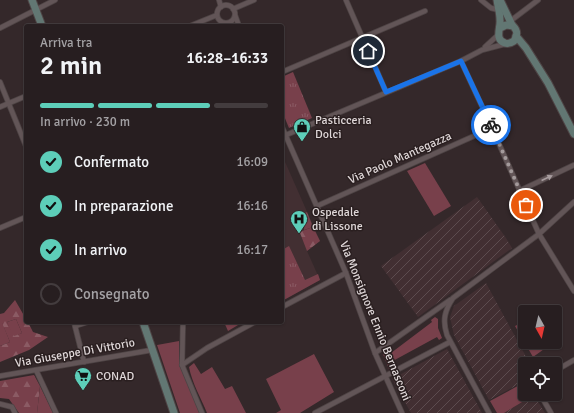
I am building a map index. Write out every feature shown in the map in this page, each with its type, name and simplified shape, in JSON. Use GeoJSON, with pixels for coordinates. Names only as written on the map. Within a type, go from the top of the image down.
{"type":"FeatureCollection","features":[{"type":"Feature","properties":{"kind":"street"},"geometry":{"type":"LineString","coordinates":[[32,0],[41,24]]}},
{"type":"Feature","properties":{"kind":"street"},"geometry":{"type":"LineString","coordinates":[[0,28],[55,0]]}},
{"type":"Feature","properties":{"kind":"street"},"geometry":{"type":"LineString","coordinates":[[219,0],[222,7]]}},
{"type":"Feature","properties":{"kind":"street"},"geometry":{"type":"LineString","coordinates":[[233,9],[254,0]]}},
{"type":"Feature","properties":{"kind":"street"},"geometry":{"type":"LineString","coordinates":[[346,0],[386,92]]}},
{"type":"Feature","properties":{"kind":"street"},"geometry":{"type":"LineString","coordinates":[[481,0],[490,8],[499,10]]}},
{"type":"Feature","properties":{"kind":"street"},"geometry":{"type":"LineString","coordinates":[[497,0],[505,27]]}},
{"type":"Feature","properties":{"kind":"street"},"geometry":{"type":"LineString","coordinates":[[500,0],[505,27],[501,40],[531,56]]}},
{"type":"Feature","properties":{"kind":"street"},"geometry":{"type":"LineString","coordinates":[[482,50],[505,27],[538,0]]}},
{"type":"Feature","properties":{"kind":"street"},"geometry":{"type":"LineString","coordinates":[[195,24],[217,15],[219,9],[228,6],[233,9],[238,24]]}},
{"type":"Feature","properties":{"kind":"street"},"geometry":{"type":"LineString","coordinates":[[284,71],[425,11]]}},
{"type":"Feature","properties":{"kind":"street"},"geometry":{"type":"LineString","coordinates":[[217,15],[222,22],[228,23],[233,20],[235,16]]}},
{"type":"Feature","properties":{"kind":"street"},"geometry":{"type":"LineString","coordinates":[[505,27],[516,31],[516,36],[526,48],[548,83],[574,134]]}},
{"type":"Feature","properties":{"kind":"street"},"geometry":{"type":"LineString","coordinates":[[286,135],[461,61],[482,50],[509,43],[516,36]]}},
{"type":"Feature","properties":{"kind":"street"},"geometry":{"type":"LineString","coordinates":[[461,61],[539,234],[574,291]]}},
{"type":"Feature","properties":{"kind":"street"},"geometry":{"type":"LineString","coordinates":[[0,82],[24,141]]}},
{"type":"Feature","properties":{"kind":"street"},"geometry":{"type":"LineString","coordinates":[[0,107],[24,97]]}},
{"type":"Feature","properties":{"kind":"street","name":"Via Paolo Mantegazza"},"geometry":{"type":"LineString","coordinates":[[317,206],[492,128]]}},
{"type":"Feature","properties":{"kind":"street","name":"Via Monsignore Ennio Bernasconi"},"geometry":{"type":"LineString","coordinates":[[284,130],[346,273],[375,353],[402,413]]}},
{"type":"Feature","properties":{"kind":"street"},"geometry":{"type":"LineString","coordinates":[[519,191],[574,165]]}},
{"type":"Feature","properties":{"kind":"street"},"geometry":{"type":"LineString","coordinates":[[375,353],[453,298],[539,234],[574,202]]}},
{"type":"Feature","properties":{"kind":"street"},"geometry":{"type":"LineString","coordinates":[[0,228],[24,218]]}},
{"type":"Feature","properties":{"kind":"street"},"geometry":{"type":"LineString","coordinates":[[284,306],[346,273]]}},
{"type":"Feature","properties":{"kind":"street"},"geometry":{"type":"LineString","coordinates":[[453,298],[446,310],[444,322],[447,334],[489,413]]}},
{"type":"Feature","properties":{"kind":"street"},"geometry":{"type":"LineString","coordinates":[[75,324],[84,362]]}},
{"type":"Feature","properties":{"kind":"street"},"geometry":{"type":"LineString","coordinates":[[144,324],[174,413]]}},
{"type":"Feature","properties":{"kind":"street"},"geometry":{"type":"LineString","coordinates":[[183,324],[182,365],[202,413]]}},
{"type":"Feature","properties":{"kind":"street"},"geometry":{"type":"LineString","coordinates":[[182,365],[207,348],[251,324]]}},
{"type":"Feature","properties":{"kind":"street"},"geometry":{"type":"LineString","coordinates":[[315,413],[450,342]]}},
{"type":"Feature","properties":{"kind":"street","name":"Via Giuseppe Di Vittorio"},"geometry":{"type":"LineString","coordinates":[[0,376],[152,350]]}},
{"type":"Feature","properties":{"kind":"street"},"geometry":{"type":"LineString","coordinates":[[562,366],[574,360]]}},
{"type":"Feature","properties":{"kind":"street"},"geometry":{"type":"LineString","coordinates":[[36,370],[56,413]]}},
{"type":"Feature","properties":{"kind":"street"},"geometry":{"type":"LineString","coordinates":[[544,401],[551,413]]}},
{"type":"Feature","properties":{"kind":"street"},"geometry":{"type":"LineString","coordinates":[[0,404],[12,407],[15,413]]}},
{"type":"Feature","properties":{"kind":"shaded area","name":"Ospedale di Lissone"},"geometry":{"type":"Polygon","coordinates":[[[284,160],[320,241],[307,251],[320,280],[284,300],[284,160]]]}},
{"type":"Feature","properties":{"kind":"shaded area"},"geometry":{"type":"Polygon","coordinates":[[[477,197],[512,248],[418,317],[381,266],[477,197]]]}},
{"type":"Feature","properties":{"kind":"shaded area"},"geometry":{"type":"Polygon","coordinates":[[[486,283],[518,342],[518,349],[522,349],[526,357],[518,357],[518,385],[489,400],[454,335],[450,317],[454,306],[486,283]]]}},
{"type":"Feature","properties":{"kind":"shaded area"},"geometry":{"type":"Polygon","coordinates":[[[447,349],[482,413],[411,413],[392,379],[447,349]]]}},
{"type":"Feature","properties":{"kind":"shaded area"},"geometry":{"type":"Polygon","coordinates":[[[524,401],[538,401],[545,413],[504,413],[524,401]]]}},
{"type":"Feature","properties":{"kind":"green space"},"geometry":{"type":"Polygon","coordinates":[[[293,72],[312,118],[289,128],[284,116],[284,76],[293,72]]]}},
{"type":"Feature","properties":{"kind":"green space"},"geometry":{"type":"Polygon","coordinates":[[[425,163],[451,206],[434,216],[407,171],[425,163]]]}},
{"type":"Feature","properties":{"kind":"green space"},"geometry":{"type":"Polygon","coordinates":[[[307,212],[313,227],[304,230],[305,219],[303,214],[307,212]]]}},
{"type":"Feature","properties":{"kind":"green space"},"geometry":{"type":"Polygon","coordinates":[[[313,227],[320,241],[307,251],[300,233],[313,227]]]}},
{"type":"Feature","properties":{"kind":"green space"},"geometry":{"type":"Polygon","coordinates":[[[289,246],[305,280],[318,274],[320,280],[284,300],[284,249],[289,246]]]}},
{"type":"Feature","properties":{"kind":"green space"},"geometry":{"type":"Polygon","coordinates":[[[15,300],[24,316],[24,324],[29,324],[33,332],[48,337],[29,350],[0,362],[0,346],[10,342],[2,323],[0,323],[0,314],[4,313],[15,300]],[[16,319],[7,322],[14,336],[22,333],[16,319]]]}},
{"type":"Feature","properties":{"kind":"green space"},"geometry":{"type":"Polygon","coordinates":[[[435,317],[438,319],[438,328],[442,338],[439,340],[437,337],[391,362],[393,368],[389,369],[383,354],[384,352],[387,356],[432,322],[431,320],[435,317]]]}},
{"type":"Feature","properties":{"kind":"green space"},"geometry":{"type":"Polygon","coordinates":[[[16,319],[22,333],[13,337],[7,322],[16,319]]]}},
{"type":"Feature","properties":{"kind":"green space"},"geometry":{"type":"Polygon","coordinates":[[[2,322],[10,342],[0,346],[0,323],[2,322]]]}},
{"type":"Feature","properties":{"kind":"green space"},"geometry":{"type":"Polygon","coordinates":[[[225,324],[240,324],[228,331],[225,324]]]}},
{"type":"Feature","properties":{"kind":"green space"},"geometry":{"type":"Polygon","coordinates":[[[518,324],[518,331],[515,326],[518,324]]]}},
{"type":"Feature","properties":{"kind":"green space"},"geometry":{"type":"Polygon","coordinates":[[[179,341],[179,360],[199,407],[199,413],[180,413],[157,345],[179,341]]]}},
{"type":"Feature","properties":{"kind":"green space"},"geometry":{"type":"Polygon","coordinates":[[[528,349],[544,349],[533,357],[528,349]]]}},
{"type":"Feature","properties":{"kind":"green space"},"geometry":{"type":"Polygon","coordinates":[[[314,354],[334,392],[300,413],[276,413],[281,410],[266,379],[314,354]]]}},
{"type":"Feature","properties":{"kind":"green space"},"geometry":{"type":"Polygon","coordinates":[[[194,363],[201,374],[212,367],[225,389],[232,386],[246,413],[207,413],[190,373],[189,367],[194,363]]]}},
{"type":"Feature","properties":{"kind":"green space"},"geometry":{"type":"Polygon","coordinates":[[[34,375],[40,386],[37,413],[19,413],[9,399],[0,398],[0,381],[34,375]]]}},
{"type":"Feature","properties":{"kind":"green space"},"geometry":{"type":"Polygon","coordinates":[[[40,386],[53,413],[37,413],[40,386]]]}},
{"type":"Feature","properties":{"kind":"green space"},"geometry":{"type":"Polygon","coordinates":[[[518,386],[518,401],[524,401],[504,413],[497,413],[490,401],[518,386]]]}},
{"type":"Feature","properties":{"kind":"way so far"},"geometry":{"type":"LineString","coordinates":[[491,125],[526,205]]}},
{"type":"Feature","properties":{"kind":"place","name":"Pasticceria Dolci"},"geometry":{"type":"Point","coordinates":[302,142]}},
{"type":"Feature","properties":{"kind":"place","name":"Ospedale di Lissone"},"geometry":{"type":"Point","coordinates":[299,234]}},
{"type":"Feature","properties":{"kind":"place","name":"CONAD"},"geometry":{"type":"Point","coordinates":[83,391]}},
{"type":"Feature","properties":{"kind":"route"},"geometry":{"type":"LineString","coordinates":[[368,51],[386,92],[461,61],[491,125]]}}]}
